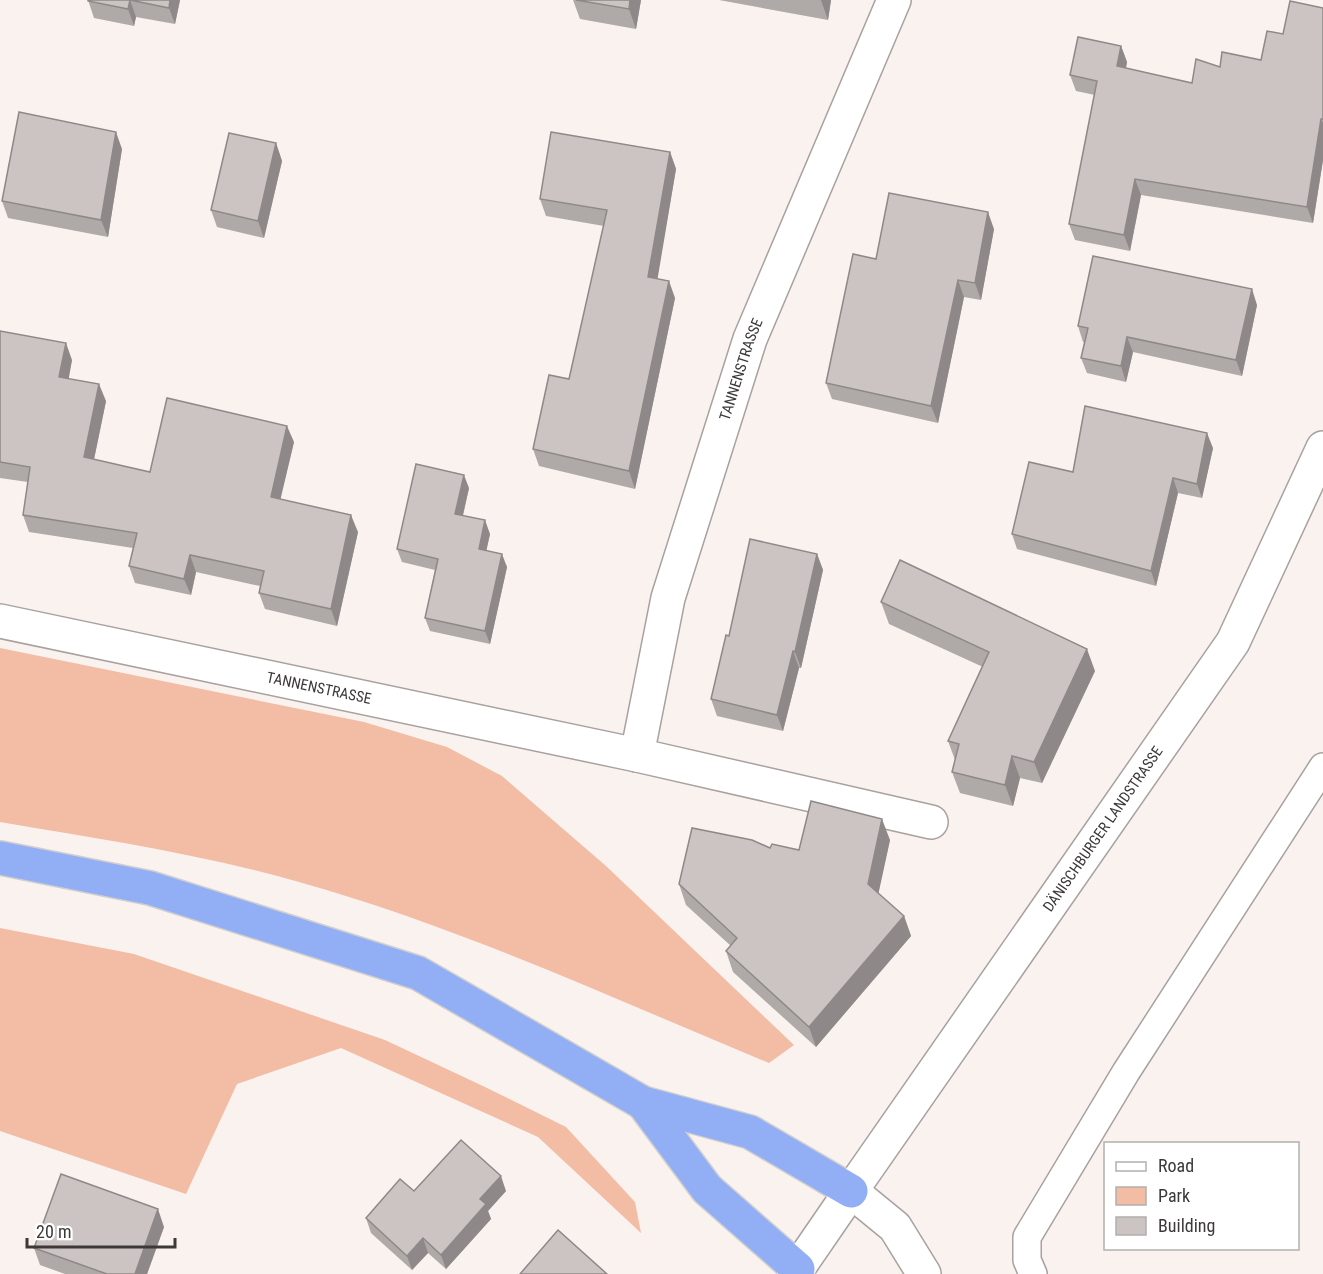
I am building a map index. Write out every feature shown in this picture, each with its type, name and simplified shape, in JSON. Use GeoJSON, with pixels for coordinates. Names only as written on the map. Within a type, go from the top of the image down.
{"type":"FeatureCollection","features":[{"type":"Feature","properties":{"kind":"highway"},"geometry":{"type":"LineString","coordinates":[[0,858],[150,888],[418,973],[643,1103],[750,1132],[851,1191]]}},
{"type":"Feature","properties":{"kind":"highway"},"geometry":{"type":"LineString","coordinates":[[643,1103],[707,1189],[799,1272]]}},
{"type":"Feature","properties":{"kind":"street","name":"TANNENSTRASSE"},"geometry":{"type":"LineString","coordinates":[[637,755],[668,598],[750,339],[894,0]]}},
{"type":"Feature","properties":{"kind":"street","name":"DÄNISCHBURGER LANDSTRASSE"},"geometry":{"type":"LineString","coordinates":[[799,1272],[851,1191],[1233,642],[1323,448]]}},
{"type":"Feature","properties":{"kind":"street","name":"TANNENSTRASSE"},"geometry":{"type":"LineString","coordinates":[[0,621],[637,755],[931,822]]}},
{"type":"Feature","properties":{"kind":"street"},"geometry":{"type":"LineString","coordinates":[[851,1191],[895,1227],[924,1274]]}},
{"type":"Feature","properties":{"kind":"lane"},"geometry":{"type":"LineString","coordinates":[[1033,1274],[1027,1260],[1027,1237],[1126,1072],[1323,767]]}},
{"type":"Feature","properties":{"kind":"green space"},"geometry":{"type":"Polygon","coordinates":[[[0,648],[364,722],[447,747],[502,776],[606,866],[794,1045],[769,1063],[536,965],[419,920],[359,900],[225,863],[0,822],[0,648]]]}},
{"type":"Feature","properties":{"kind":"green space"},"geometry":{"type":"Polygon","coordinates":[[[0,928],[134,954],[385,1040],[485,1087],[566,1127],[635,1202],[641,1233],[538,1137],[341,1048],[237,1084],[186,1194],[0,1131],[0,928]]]}},
{"type":"Feature","properties":{"kind":"building"},"geometry":{"type":"Polygon","coordinates":[[[88,0],[130,0],[128,9],[88,0]]]}},
{"type":"Feature","properties":{"kind":"building"},"geometry":{"type":"Polygon","coordinates":[[[130,0],[170,0],[169,8],[130,0]]]}},
{"type":"Feature","properties":{"kind":"building"},"geometry":{"type":"Polygon","coordinates":[[[576,0],[630,0],[629,9],[576,0]]]}},
{"type":"Feature","properties":{"kind":"building"},"geometry":{"type":"Polygon","coordinates":[[[1290,1],[1323,8],[1323,119],[1321,119],[1307,207],[1135,179],[1124,235],[1069,224],[1097,81],[1070,75],[1078,37],[1121,46],[1117,66],[1192,83],[1196,59],[1220,67],[1222,52],[1261,60],[1267,31],[1283,34],[1290,1]]]}},
{"type":"Feature","properties":{"kind":"building"},"geometry":{"type":"Polygon","coordinates":[[[19,112],[116,132],[101,220],[2,201],[19,112]]]}},
{"type":"Feature","properties":{"kind":"building"},"geometry":{"type":"Polygon","coordinates":[[[551,132],[670,152],[648,277],[669,281],[629,471],[533,449],[549,375],[569,379],[607,210],[540,199],[551,132]]]}},
{"type":"Feature","properties":{"kind":"building"},"geometry":{"type":"Polygon","coordinates":[[[229,133],[276,143],[258,221],[211,210],[229,133]]]}},
{"type":"Feature","properties":{"kind":"building"},"geometry":{"type":"Polygon","coordinates":[[[889,193],[988,212],[975,283],[958,280],[931,406],[826,383],[853,254],[876,259],[889,193]]]}},
{"type":"Feature","properties":{"kind":"building"},"geometry":{"type":"Polygon","coordinates":[[[1093,256],[1252,289],[1236,360],[1127,337],[1121,366],[1081,358],[1088,328],[1078,326],[1093,256]]]}},
{"type":"Feature","properties":{"kind":"building"},"geometry":{"type":"Polygon","coordinates":[[[0,331],[66,343],[59,377],[99,384],[84,457],[150,472],[167,398],[287,426],[271,497],[351,515],[331,609],[259,593],[264,571],[190,555],[184,579],[129,566],[137,533],[23,515],[30,467],[0,462],[0,331]]]}},
{"type":"Feature","properties":{"kind":"building"},"geometry":{"type":"Polygon","coordinates":[[[1085,406],[1207,433],[1197,484],[1173,478],[1151,571],[1012,534],[1029,462],[1073,472],[1085,406]]]}},
{"type":"Feature","properties":{"kind":"building"},"geometry":{"type":"Polygon","coordinates":[[[416,464],[464,475],[455,514],[485,520],[479,549],[502,554],[485,631],[425,618],[438,559],[397,549],[416,464]]]}},
{"type":"Feature","properties":{"kind":"building"},"geometry":{"type":"Polygon","coordinates":[[[750,539],[817,554],[795,652],[793,651],[777,715],[711,699],[726,635],[729,636],[750,539]]]}},
{"type":"Feature","properties":{"kind":"building"},"geometry":{"type":"Polygon","coordinates":[[[900,560],[1087,649],[1034,762],[1012,756],[1005,785],[952,772],[959,744],[948,741],[989,652],[881,602],[900,560]]]}},
{"type":"Feature","properties":{"kind":"building"},"geometry":{"type":"Polygon","coordinates":[[[811,801],[882,819],[868,884],[904,916],[809,1027],[726,951],[737,938],[679,884],[692,828],[752,840],[770,848],[772,844],[799,850],[811,801]]]}},
{"type":"Feature","properties":{"kind":"building"},"geometry":{"type":"Polygon","coordinates":[[[461,1140],[501,1176],[480,1199],[486,1204],[441,1255],[423,1238],[407,1256],[366,1218],[400,1179],[414,1191],[461,1140]]]}},
{"type":"Feature","properties":{"kind":"building"},"geometry":{"type":"Polygon","coordinates":[[[61,1174],[158,1209],[135,1274],[107,1274],[34,1248],[61,1174]]]}},
{"type":"Feature","properties":{"kind":"building"},"geometry":{"type":"Polygon","coordinates":[[[558,1230],[607,1274],[520,1274],[558,1230]]]}}]}
